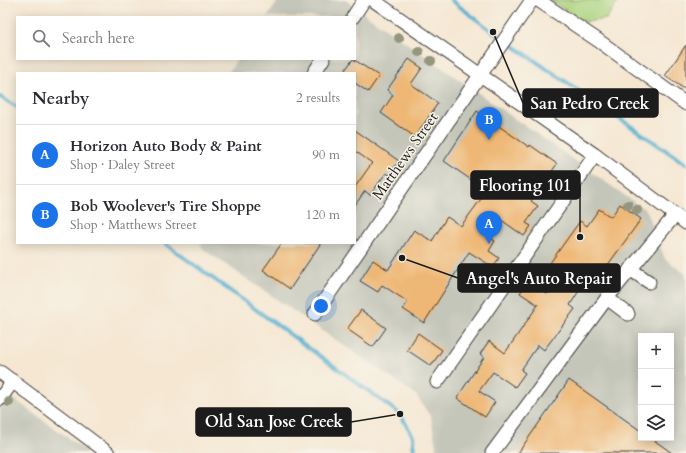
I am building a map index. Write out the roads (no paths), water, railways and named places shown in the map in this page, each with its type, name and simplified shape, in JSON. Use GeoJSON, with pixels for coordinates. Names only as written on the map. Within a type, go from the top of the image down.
{"type":"FeatureCollection","features":[{"type":"Feature","properties":{"kind":"street"},"geometry":{"type":"LineString","coordinates":[[353,16],[364,0]]}},
{"type":"Feature","properties":{"kind":"street"},"geometry":{"type":"LineString","coordinates":[[373,0],[595,155],[686,223]]}},
{"type":"Feature","properties":{"kind":"street","name":"Matthews Street"},"geometry":{"type":"LineString","coordinates":[[315,314],[532,0]]}},
{"type":"Feature","properties":{"kind":"street"},"geometry":{"type":"LineString","coordinates":[[538,0],[599,41],[686,104]]}},
{"type":"Feature","properties":{"kind":"street"},"geometry":{"type":"LineString","coordinates":[[315,72],[322,60]]}},
{"type":"Feature","properties":{"kind":"street"},"geometry":{"type":"LineString","coordinates":[[437,382],[595,155]]}},
{"type":"Feature","properties":{"kind":"street"},"geometry":{"type":"LineString","coordinates":[[492,453],[607,298],[675,215]]}},
{"type":"Feature","properties":{"kind":"street"},"geometry":{"type":"LineString","coordinates":[[630,269],[649,282]]}},
{"type":"Feature","properties":{"kind":"street"},"geometry":{"type":"LineString","coordinates":[[607,298],[628,314]]}},
{"type":"Feature","properties":{"kind":"street"},"geometry":{"type":"LineString","coordinates":[[0,372],[108,453]]}},
{"type":"Feature","properties":{"kind":"street"},"geometry":{"type":"LineString","coordinates":[[0,399],[13,381]]}},
{"type":"Feature","properties":{"kind":"waterway"},"geometry":{"type":"LineString","coordinates":[[451,0],[493,32],[686,164]]}},
{"type":"Feature","properties":{"kind":"waterway"},"geometry":{"type":"LineString","coordinates":[[0,97],[16,106]]}},
{"type":"Feature","properties":{"kind":"waterway"},"geometry":{"type":"LineString","coordinates":[[165,244],[400,414],[413,436],[414,453]]}},
{"type":"Feature","properties":{"kind":"place","name":"San Pedro Creek"},"geometry":{"type":"Point","coordinates":[493,32]}},
{"type":"Feature","properties":{"kind":"place","name":"Bob Woolever's Tire Shoppe"},"geometry":{"type":"Point","coordinates":[489,140]}},
{"type":"Feature","properties":{"kind":"place","name":"Flooring 101"},"geometry":{"type":"Point","coordinates":[580,237]}},
{"type":"Feature","properties":{"kind":"place","name":"Horizon Auto Body & Paint"},"geometry":{"type":"Point","coordinates":[489,244]}},
{"type":"Feature","properties":{"kind":"place","name":"Angel's Auto Repair"},"geometry":{"type":"Point","coordinates":[402,258]}},
{"type":"Feature","properties":{"kind":"place","name":"Old San Jose Creek"},"geometry":{"type":"Point","coordinates":[400,414]}}]}
